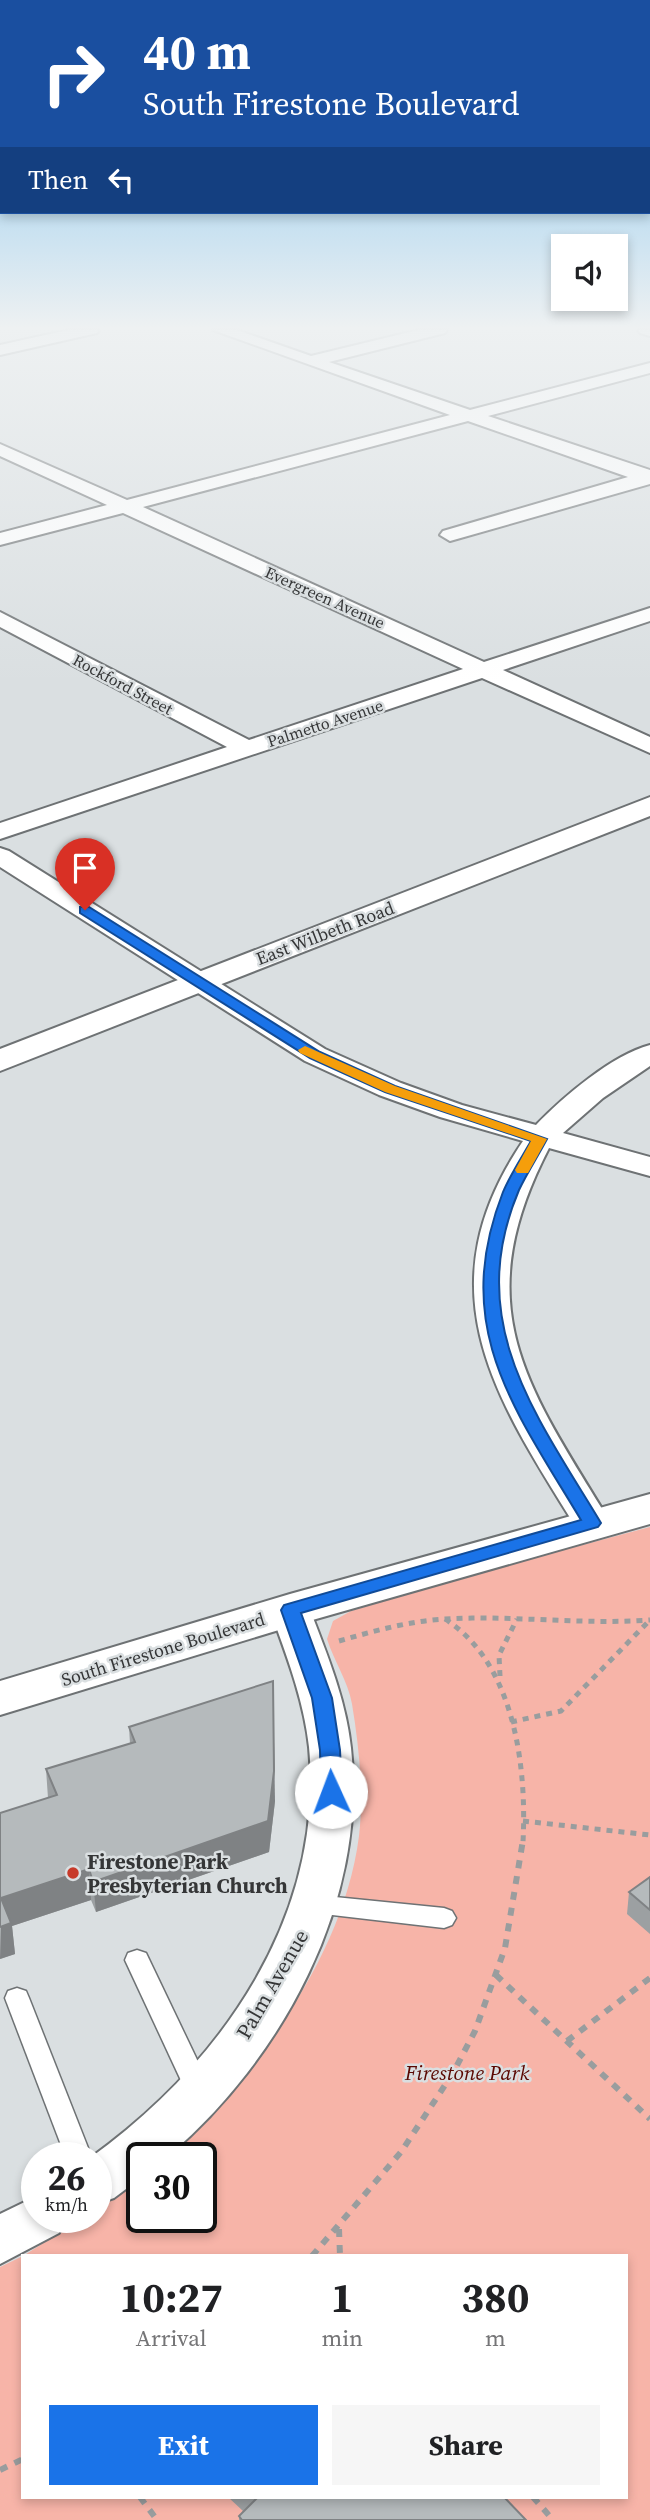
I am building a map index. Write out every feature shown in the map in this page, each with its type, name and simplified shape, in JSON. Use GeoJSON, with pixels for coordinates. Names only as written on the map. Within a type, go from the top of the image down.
{"type":"FeatureCollection","features":[{"type":"Feature","properties":{"kind":"main road","name":"East Wilbeth Road"},"geometry":{"type":"LineString","coordinates":[[0,1061],[650,806]]}},
{"type":"Feature","properties":{"kind":"main road","name":"South Firestone Boulevard"},"geometry":{"type":"LineString","coordinates":[[0,1698],[290,1610],[592,1523],[650,1509]]}},
{"type":"Feature","properties":{"kind":"street"},"geometry":{"type":"LineString","coordinates":[[0,539],[345,448]]}},
{"type":"Feature","properties":{"kind":"street"},"geometry":{"type":"LineString","coordinates":[[563,448],[649,477]]}},
{"type":"Feature","properties":{"kind":"street","name":"Evergreen Avenue"},"geometry":{"type":"LineString","coordinates":[[0,449],[650,746]]}},
{"type":"Feature","properties":{"kind":"street"},"geometry":{"type":"LineString","coordinates":[[450,536],[649,477]]}},
{"type":"Feature","properties":{"kind":"street","name":"Palmetto Avenue"},"geometry":{"type":"LineString","coordinates":[[0,831],[650,614]]}},
{"type":"Feature","properties":{"kind":"street","name":"Rockford Street"},"geometry":{"type":"LineString","coordinates":[[0,618],[248,748]]}},
{"type":"Feature","properties":{"kind":"street"},"geometry":{"type":"LineString","coordinates":[[0,856],[305,1049],[390,1089],[540,1139],[650,1167]]}},
{"type":"Feature","properties":{"kind":"street"},"geometry":{"type":"LineString","coordinates":[[592,1523],[517,1397],[496,1340],[491,1278],[495,1243],[511,1191],[540,1139],[599,1086],[650,1054]]}},
{"type":"Feature","properties":{"kind":"street","name":"Palm Avenue"},"geometry":{"type":"LineString","coordinates":[[112,2169],[168,2125],[199,2091],[258,2016],[293,1957],[315,1904],[328,1849],[332,1813],[330,1750],[322,1698],[290,1610]]}},
{"type":"Feature","properties":{"kind":"street"},"geometry":{"type":"LineString","coordinates":[[0,2241],[21,2229]]}},
{"type":"Feature","properties":{"kind":"lane"},"geometry":{"type":"LineString","coordinates":[[315,1904],[444,1918]]}},
{"type":"Feature","properties":{"kind":"lane"},"geometry":{"type":"LineString","coordinates":[[137,1960],[199,2091]]}},
{"type":"Feature","properties":{"kind":"lane"},"geometry":{"type":"LineString","coordinates":[[17,1998],[73,2142]]}},
{"type":"Feature","properties":{"kind":"path"},"geometry":{"type":"LineString","coordinates":[[305,1651],[386,1628],[445,1619],[600,1622],[649,1620],[645,1628],[612,1657],[561,1712],[512,1722]]}},
{"type":"Feature","properties":{"kind":"path"},"geometry":{"type":"LineString","coordinates":[[445,1619],[460,1626],[481,1647],[501,1682]]}},
{"type":"Feature","properties":{"kind":"path"},"geometry":{"type":"LineString","coordinates":[[314,2254],[378,2183],[427,2114],[452,2073],[496,1975],[505,1948],[520,1863],[523,1821],[512,1722],[498,1666],[499,1655],[517,1619]]}},
{"type":"Feature","properties":{"kind":"path"},"geometry":{"type":"LineString","coordinates":[[523,1821],[650,1835]]}},
{"type":"Feature","properties":{"kind":"path"},"geometry":{"type":"LineString","coordinates":[[496,1975],[650,2119]]}},
{"type":"Feature","properties":{"kind":"path"},"geometry":{"type":"LineString","coordinates":[[567,2041],[650,1979]]}},
{"type":"Feature","properties":{"kind":"path"},"geometry":{"type":"LineString","coordinates":[[339,2228],[340,2254]]}},
{"type":"Feature","properties":{"kind":"path"},"geometry":{"type":"LineString","coordinates":[[0,2470],[21,2460]]}},
{"type":"Feature","properties":{"kind":"path"},"geometry":{"type":"LineString","coordinates":[[141,2499],[157,2520]]}},
{"type":"Feature","properties":{"kind":"path"},"geometry":{"type":"LineString","coordinates":[[535,2499],[554,2520]]}},
{"type":"Feature","properties":{"kind":"green space","name":"Firestone Park"},"geometry":{"type":"Polygon","coordinates":[[[650,1527],[650,2520],[0,2520],[0,2267],[21,2257],[21,2499],[628,2499],[628,2254],[26,2254],[59,2233],[112,2233],[112,2198],[126,2188],[126,2233],[217,2233],[217,2142],[181,2142],[261,2052],[314,1970],[334,1927],[350,1882],[359,1836],[361,1803],[357,1736],[350,1696],[327,1639],[333,1621],[351,1611],[466,1576],[650,1527]]]}},
{"type":"Feature","properties":{"kind":"building"},"geometry":{"type":"Polygon","coordinates":[[[273,1681],[274,1771],[268,1821],[93,1882],[89,1869],[1,1898],[11,1923],[0,1927],[0,1813],[57,1795],[46,1769],[135,1742],[129,1727],[273,1681]]]}},
{"type":"Feature","properties":{"kind":"building"},"geometry":{"type":"Polygon","coordinates":[[[650,1877],[650,1910],[629,1892],[650,1877]]]}},
{"type":"Feature","properties":{"kind":"building"},"geometry":{"type":"Polygon","coordinates":[[[256,2499],[506,2499],[526,2520],[242,2520],[239,2516],[256,2499]]]}},
{"type":"Feature","properties":{"kind":"slow traffic"},"geometry":{"type":"LineString","coordinates":[[305,1050],[390,1089],[540,1139],[522,1170]]}},
{"type":"Feature","properties":{"kind":"place","name":"Firestone Park Presbyterian Church"},"geometry":{"type":"Point","coordinates":[73,1873]}},
{"type":"Feature","properties":{"kind":"route"},"geometry":{"type":"LineString","coordinates":[[85,910],[315,1055],[390,1089],[540,1139],[511,1191],[495,1243],[491,1278],[496,1340],[517,1397],[592,1523],[290,1610],[322,1698],[330,1750],[331,1792]]}}]}
